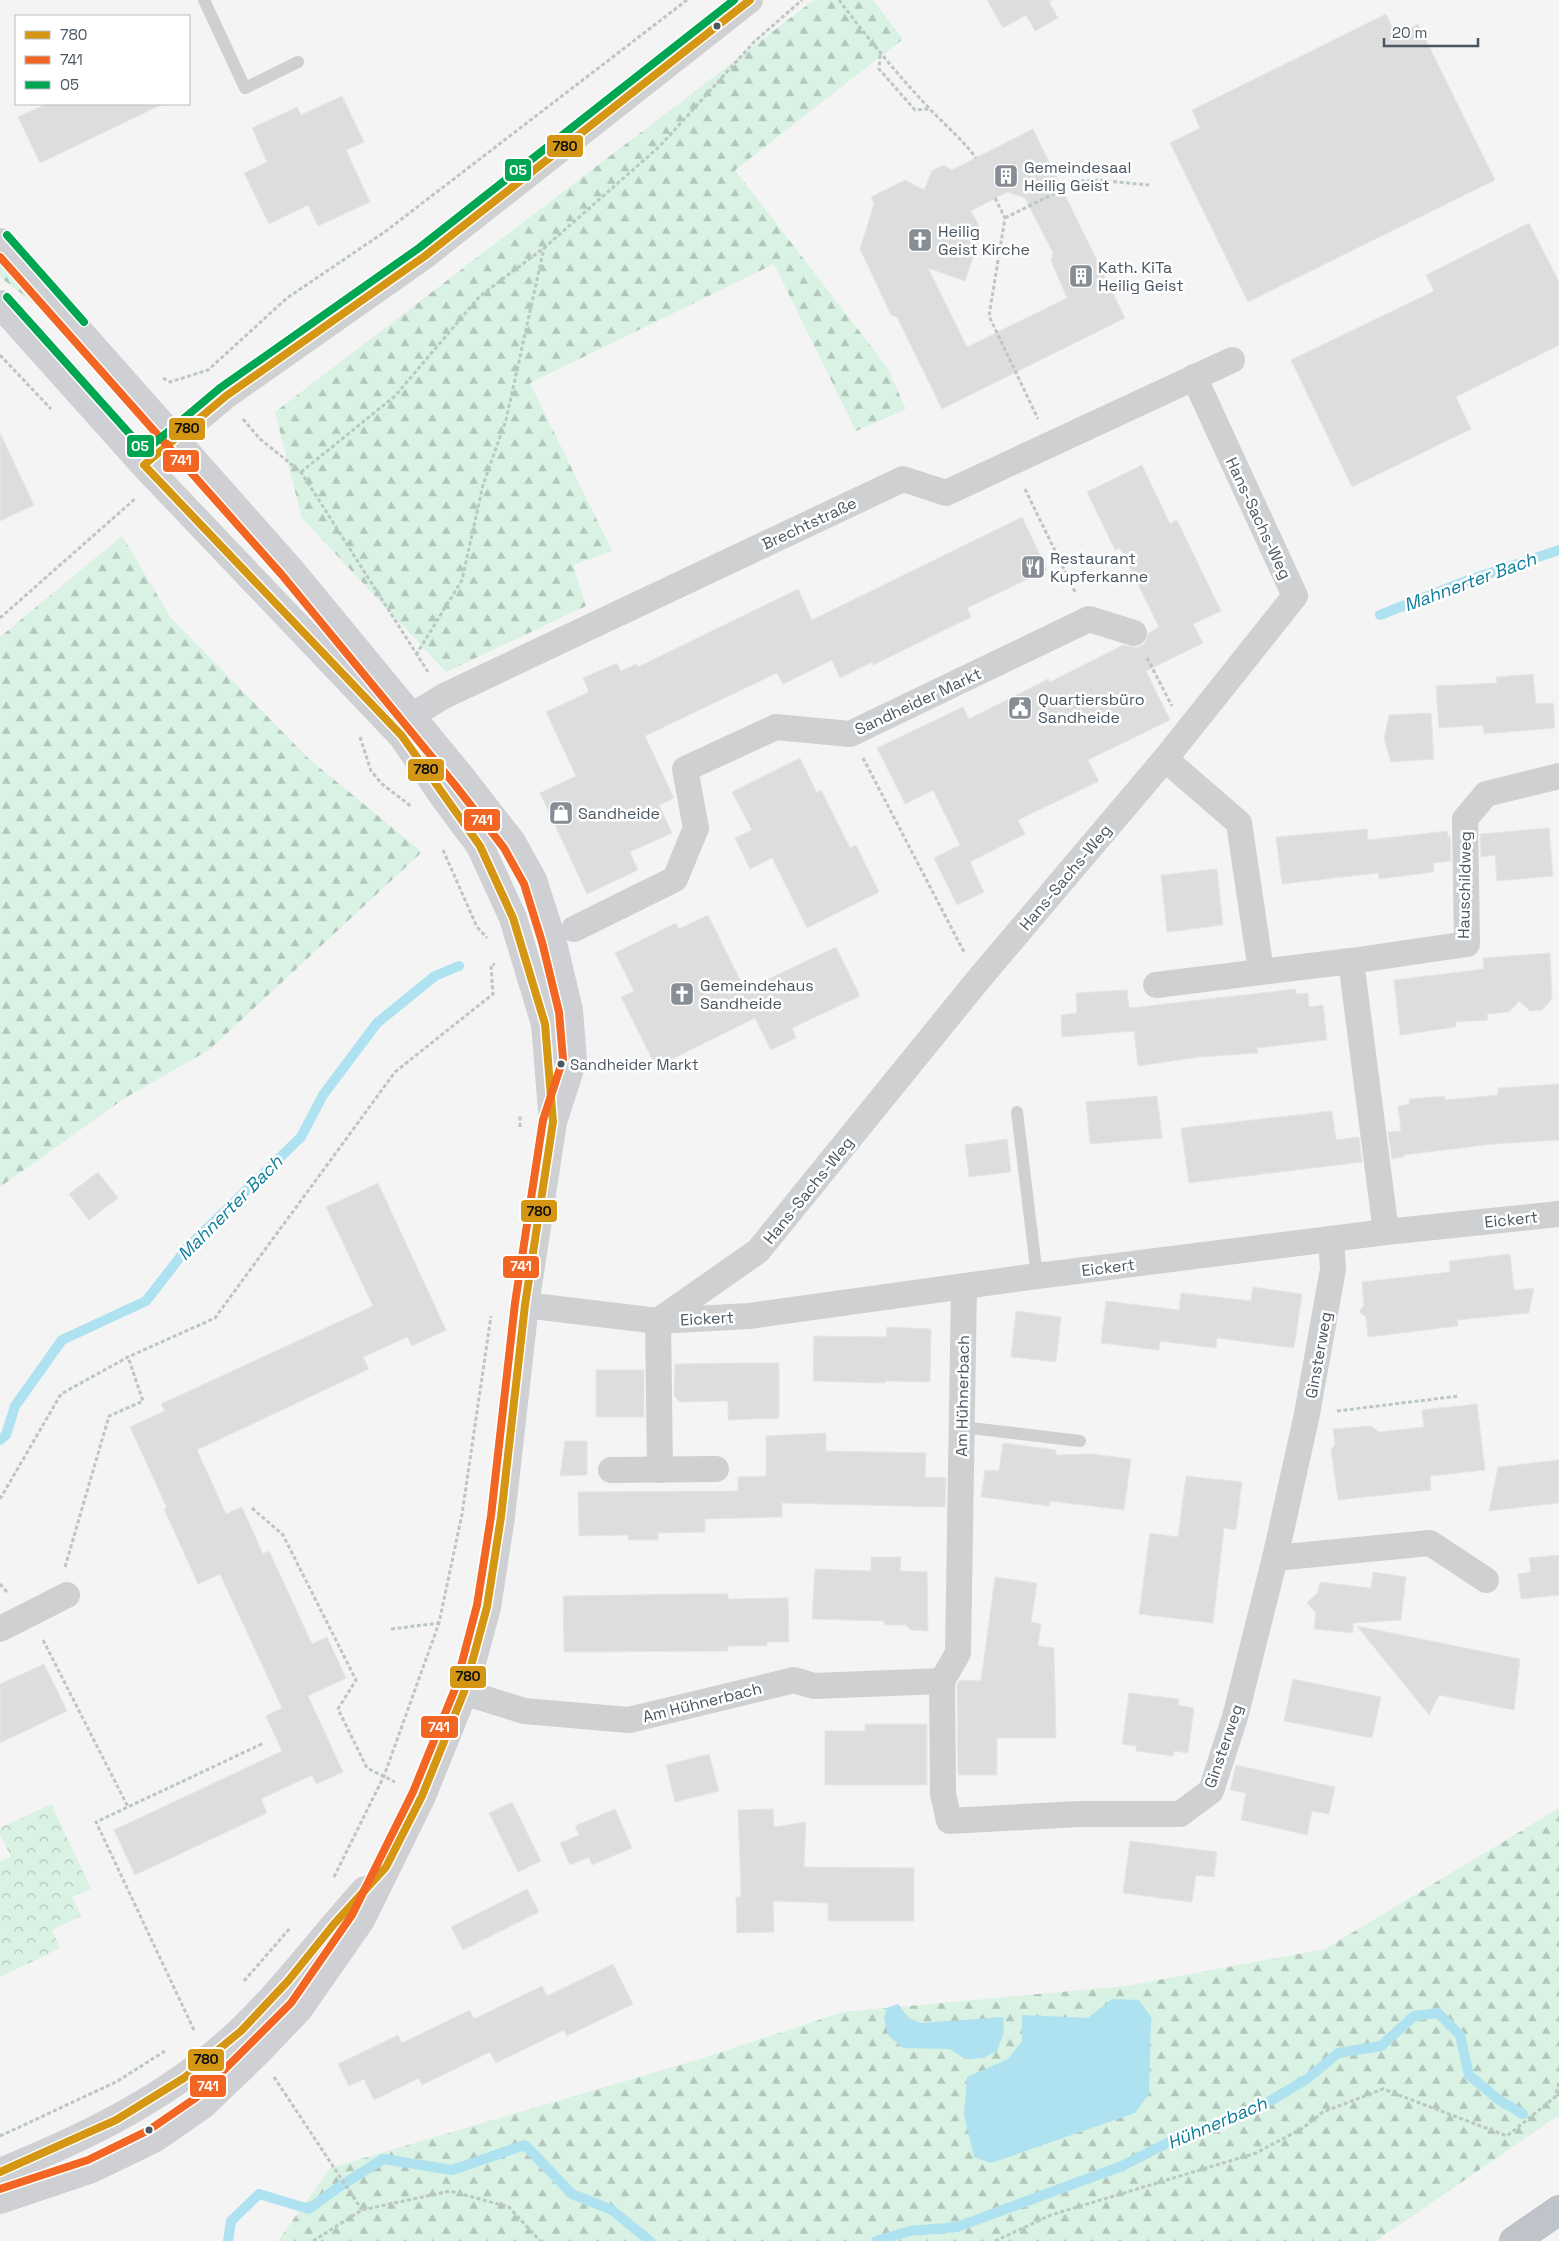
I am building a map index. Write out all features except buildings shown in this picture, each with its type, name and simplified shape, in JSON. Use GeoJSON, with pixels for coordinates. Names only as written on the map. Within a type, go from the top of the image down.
{"type":"FeatureCollection","features":[{"type":"Feature","properties":{"kind":"highway"},"geometry":{"type":"LineString","coordinates":[[1514,2241],[1559,2210]]}},
{"type":"Feature","properties":{"kind":"street"},"geometry":{"type":"LineString","coordinates":[[144,465],[226,396],[425,256],[750,0]]}},
{"type":"Feature","properties":{"kind":"street"},"geometry":{"type":"LineString","coordinates":[[0,242],[290,569],[407,726]]}},
{"type":"Feature","properties":{"kind":"street"},"geometry":{"type":"LineString","coordinates":[[0,304],[144,465],[407,726],[512,842],[533,880],[552,939],[569,1010],[574,1060],[553,1122],[525,1305],[501,1517],[487,1607],[464,1692],[422,1796],[361,1920],[299,2008],[257,2053],[203,2105],[154,2139],[92,2169],[0,2200]]}},
{"type":"Feature","properties":{"kind":"street","name":"Brechtstraße"},"geometry":{"type":"LineString","coordinates":[[407,726],[444,696],[903,479],[946,493],[1232,360]]}},
{"type":"Feature","properties":{"kind":"street","name":"Hans-Sachs-Weg"},"geometry":{"type":"LineString","coordinates":[[658,1320],[758,1252],[978,980],[1165,759],[1295,596],[1194,377]]}},
{"type":"Feature","properties":{"kind":"street"},"geometry":{"type":"LineString","coordinates":[[1088,619],[1134,633]]}},
{"type":"Feature","properties":{"kind":"street","name":"Sandheider Markt"},"geometry":{"type":"LineString","coordinates":[[574,929],[675,879],[696,828],[685,769],[776,727],[850,734],[1088,619]]}},
{"type":"Feature","properties":{"kind":"street"},"geometry":{"type":"LineString","coordinates":[[1165,759],[1240,823],[1262,971]]}},
{"type":"Feature","properties":{"kind":"street","name":"Hauschildweg"},"geometry":{"type":"LineString","coordinates":[[1156,985],[1351,961],[1467,944],[1465,819],[1486,794],[1559,776]]}},
{"type":"Feature","properties":{"kind":"street"},"geometry":{"type":"LineString","coordinates":[[1351,961],[1386,1232]]}},
{"type":"Feature","properties":{"kind":"street","name":"Eickert"},"geometry":{"type":"LineString","coordinates":[[525,1305],[658,1320],[749,1316],[1037,1276],[1386,1232],[1559,1214]]}},
{"type":"Feature","properties":{"kind":"street","name":"Ginsterweg"},"geometry":{"type":"LineString","coordinates":[[942,1681],[943,1794],[949,1821],[1079,1814],[1180,1814],[1211,1791],[1235,1717],[1275,1558],[1307,1414],[1333,1269],[1331,1240]]}},
{"type":"Feature","properties":{"kind":"street","name":"Am Hühnerbach"},"geometry":{"type":"LineString","coordinates":[[464,1692],[524,1711],[629,1720],[794,1680],[814,1686],[942,1681],[958,1653],[964,1286]]}},
{"type":"Feature","properties":{"kind":"street","name":"Eickert"},"geometry":{"type":"LineString","coordinates":[[658,1320],[660,1470]]}},
{"type":"Feature","properties":{"kind":"street"},"geometry":{"type":"LineString","coordinates":[[611,1470],[716,1469]]}},
{"type":"Feature","properties":{"kind":"street"},"geometry":{"type":"LineString","coordinates":[[1275,1558],[1430,1544],[1486,1580]]}},
{"type":"Feature","properties":{"kind":"street"},"geometry":{"type":"LineString","coordinates":[[0,1629],[30,1614],[65,1584]]}},
{"type":"Feature","properties":{"kind":"street"},"geometry":{"type":"LineString","coordinates":[[0,2172],[116,2120],[184,2078],[248,2023],[288,1981],[334,1924],[386,1867]]}},
{"type":"Feature","properties":{"kind":"lane"},"geometry":{"type":"LineString","coordinates":[[204,0],[245,88],[298,62]]}},
{"type":"Feature","properties":{"kind":"lane"},"geometry":{"type":"LineString","coordinates":[[1016,1112],[1037,1276]]}},
{"type":"Feature","properties":{"kind":"lane"},"geometry":{"type":"LineString","coordinates":[[962,1427],[1080,1442]]}},
{"type":"Feature","properties":{"kind":"path"},"geometry":{"type":"LineString","coordinates":[[161,377],[170,382],[208,370],[287,298],[386,231],[686,0]]}},
{"type":"Feature","properties":{"kind":"path"},"geometry":{"type":"LineString","coordinates":[[301,472],[395,396],[480,296],[544,248],[660,146],[754,42],[802,0]]}},
{"type":"Feature","properties":{"kind":"path"},"geometry":{"type":"LineString","coordinates":[[839,0],[880,55],[929,109],[968,146],[976,158]]}},
{"type":"Feature","properties":{"kind":"path"},"geometry":{"type":"LineString","coordinates":[[880,55],[879,69],[915,110],[929,109]]}},
{"type":"Feature","properties":{"kind":"path"},"geometry":{"type":"LineString","coordinates":[[1005,218],[1079,181],[1096,180],[1149,185]]}},
{"type":"Feature","properties":{"kind":"path"},"geometry":{"type":"LineString","coordinates":[[995,198],[1005,218],[990,316],[1050,445]]}},
{"type":"Feature","properties":{"kind":"path"},"geometry":{"type":"LineString","coordinates":[[416,655],[462,580],[483,484],[506,420],[544,248]]}},
{"type":"Feature","properties":{"kind":"path"},"geometry":{"type":"LineString","coordinates":[[0,355],[57,416]]}},
{"type":"Feature","properties":{"kind":"path"},"geometry":{"type":"LineString","coordinates":[[250,427],[260,439],[301,472],[416,655],[444,696]]}},
{"type":"Feature","properties":{"kind":"path"},"geometry":{"type":"LineString","coordinates":[[1012,462],[1088,619]]}},
{"type":"Feature","properties":{"kind":"path"},"geometry":{"type":"LineString","coordinates":[[0,618],[136,498]]}},
{"type":"Feature","properties":{"kind":"path"},"geometry":{"type":"LineString","coordinates":[[1134,633],[1185,733]]}},
{"type":"Feature","properties":{"kind":"path"},"geometry":{"type":"LineString","coordinates":[[862,756],[978,980]]}},
{"type":"Feature","properties":{"kind":"path"},"geometry":{"type":"LineString","coordinates":[[440,844],[478,927],[488,940]]}},
{"type":"Feature","properties":{"kind":"path"},"geometry":{"type":"LineString","coordinates":[[0,1499],[61,1394],[128,1357],[215,1318],[395,1072],[493,994]]}},
{"type":"Feature","properties":{"kind":"path"},"geometry":{"type":"LineString","coordinates":[[520,1109],[520,1137]]}},
{"type":"Feature","properties":{"kind":"path"},"geometry":{"type":"LineString","coordinates":[[329,1883],[335,1876],[384,1776],[439,1623],[462,1514],[492,1310]]}},
{"type":"Feature","properties":{"kind":"path"},"geometry":{"type":"LineString","coordinates":[[65,1584],[109,1416],[143,1401],[128,1357]]}},
{"type":"Feature","properties":{"kind":"path"},"geometry":{"type":"LineString","coordinates":[[1307,1414],[1459,1396]]}},
{"type":"Feature","properties":{"kind":"path"},"geometry":{"type":"LineString","coordinates":[[252,1508],[283,1535],[356,1680],[338,1709],[367,1768],[384,1776]]}},
{"type":"Feature","properties":{"kind":"path"},"geometry":{"type":"LineString","coordinates":[[0,1584],[30,1614],[128,1807]]}},
{"type":"Feature","properties":{"kind":"path"},"geometry":{"type":"LineString","coordinates":[[391,1629],[439,1623]]}},
{"type":"Feature","properties":{"kind":"path"},"geometry":{"type":"LineString","coordinates":[[194,2030],[96,1822],[264,1743]]}},
{"type":"Feature","properties":{"kind":"path"},"geometry":{"type":"LineString","coordinates":[[241,1984],[291,1926]]}},
{"type":"Feature","properties":{"kind":"path"},"geometry":{"type":"LineString","coordinates":[[187,2035],[201,2024]]}},
{"type":"Feature","properties":{"kind":"path"},"geometry":{"type":"LineString","coordinates":[[0,2136],[116,2082],[166,2050]]}},
{"type":"Feature","properties":{"kind":"path"},"geometry":{"type":"LineString","coordinates":[[995,2241],[1051,2214],[1256,2153],[1303,2128],[1323,2112],[1383,2089],[1506,2136],[1555,2097],[1559,2083]]}},
{"type":"Feature","properties":{"kind":"path"},"geometry":{"type":"LineString","coordinates":[[301,2116],[362,2210]]}},
{"type":"Feature","properties":{"kind":"path"},"geometry":{"type":"LineString","coordinates":[[312,2241],[362,2210],[450,2191],[509,2207],[540,2241]]}},
{"type":"Feature","properties":{"kind":"green space"},"geometry":{"type":"Polygon","coordinates":[[[814,0],[873,0],[903,39],[735,170],[887,367],[906,409],[856,431],[774,264],[530,383],[612,551],[573,565],[586,606],[446,672],[302,518],[275,412],[814,0]]]}},
{"type":"Feature","properties":{"kind":"green space"},"geometry":{"type":"Polygon","coordinates":[[[0,254],[54,319],[0,277],[0,254]]]}},
{"type":"Feature","properties":{"kind":"green space"},"geometry":{"type":"Polygon","coordinates":[[[122,536],[171,618],[309,759],[422,852],[209,1050],[125,1098],[0,1187],[0,637],[122,536]]]}},
{"type":"Feature","properties":{"kind":"green space"},"geometry":{"type":"Polygon","coordinates":[[[51,1804],[91,1889],[72,1897],[81,1916],[52,1930],[60,1948],[0,1977],[0,1862],[11,1857],[0,1834],[0,1828],[51,1804]]]}},
{"type":"Feature","properties":{"kind":"green space"},"geometry":{"type":"Polygon","coordinates":[[[1559,1808],[1559,2115],[1376,2241],[278,2241],[330,2168],[700,2059],[843,2012],[1126,1986],[1325,1949],[1559,1808]]]}},
{"type":"Feature","properties":{"kind":"water"},"geometry":{"type":"Polygon","coordinates":[[[1112,1999],[1139,2000],[1151,2017],[1149,2094],[1135,2113],[991,2163],[974,2157],[964,2115],[967,2077],[1008,2059],[1022,2041],[1022,2015],[1088,2018],[1112,1999]]]}},
{"type":"Feature","properties":{"kind":"water"},"geometry":{"type":"Polygon","coordinates":[[[898,2004],[909,2018],[921,2023],[1003,2017],[1004,2032],[997,2051],[983,2058],[965,2059],[950,2049],[903,2048],[888,2035],[884,2018],[887,2008],[898,2004]]]}},
{"type":"Feature","properties":{"kind":"waterway","name":"Mahnerter Bach"},"geometry":{"type":"LineString","coordinates":[[1380,615],[1469,580],[1559,550]]}},
{"type":"Feature","properties":{"kind":"waterway","name":"Mahnerter Bach"},"geometry":{"type":"LineString","coordinates":[[0,1440],[6,1435],[15,1406],[62,1340],[146,1301],[188,1247],[301,1137],[323,1095],[377,1023],[435,976],[459,966]]}},
{"type":"Feature","properties":{"kind":"waterway","name":"Hühnerbach"},"geometry":{"type":"LineString","coordinates":[[876,2241],[910,2231],[957,2227],[1122,2166],[1175,2139],[1253,2111],[1307,2079],[1338,2053],[1381,2046],[1414,2016],[1438,2013],[1460,2035],[1469,2075],[1499,2100],[1523,2114]]}},
{"type":"Feature","properties":{"kind":"waterway","name":"Hühnerbach"},"geometry":{"type":"LineString","coordinates":[[228,2241],[231,2221],[259,2194],[309,2209],[383,2159],[452,2170],[525,2145],[572,2194],[612,2210],[650,2241]]}},
{"type":"Feature","properties":{"kind":"transit line","name":"O5"},"geometry":{"type":"LineString","coordinates":[[7,297],[145,451],[220,388],[419,248],[734,0]]}},
{"type":"Feature","properties":{"kind":"transit line","name":"780"},"geometry":{"type":"LineString","coordinates":[[0,2172],[116,2120],[184,2078],[241,2031],[288,1981],[334,1924],[386,1867],[422,1796],[464,1692],[487,1607],[501,1517],[525,1305],[553,1122],[545,1024],[513,918],[480,846],[402,736],[144,465],[226,396],[425,256],[750,0]]}},
{"type":"Feature","properties":{"kind":"transit line","name":"O5"},"geometry":{"type":"LineString","coordinates":[[7,235],[84,322]]}},
{"type":"Feature","properties":{"kind":"transit line","name":"741"},"geometry":{"type":"LineString","coordinates":[[0,257],[282,575],[455,785],[504,848],[524,884],[542,942],[559,1012],[563,1059],[543,1120],[515,1303],[491,1516],[477,1605],[455,1689],[413,1792],[352,1915],[291,2003],[197,2097],[149,2130],[88,2160],[0,2189]]}},
{"type":"Feature","properties":{"kind":"place","name":"Gemeindesaal Heilig Geist"},"geometry":{"type":"Point","coordinates":[1006,176]}},
{"type":"Feature","properties":{"kind":"place","name":"Heilig Geist Kirche"},"geometry":{"type":"Point","coordinates":[920,240]}},
{"type":"Feature","properties":{"kind":"place","name":"Kath. KiTa Heilig Geist"},"geometry":{"type":"Point","coordinates":[1081,276]}},
{"type":"Feature","properties":{"kind":"place","name":"Restaurant Kupferkanne"},"geometry":{"type":"Point","coordinates":[1033,567]}},
{"type":"Feature","properties":{"kind":"place","name":"Quartiersbüro Sandheide"},"geometry":{"type":"Point","coordinates":[1020,708]}},
{"type":"Feature","properties":{"kind":"place","name":"Sandheide"},"geometry":{"type":"Point","coordinates":[561,813]}},
{"type":"Feature","properties":{"kind":"place","name":"Gemeindehaus Sandheide"},"geometry":{"type":"Point","coordinates":[682,994]}},
{"type":"Feature","properties":{"kind":"place","name":"Sandheider Markt"},"geometry":{"type":"Point","coordinates":[561,1064]}}]}
